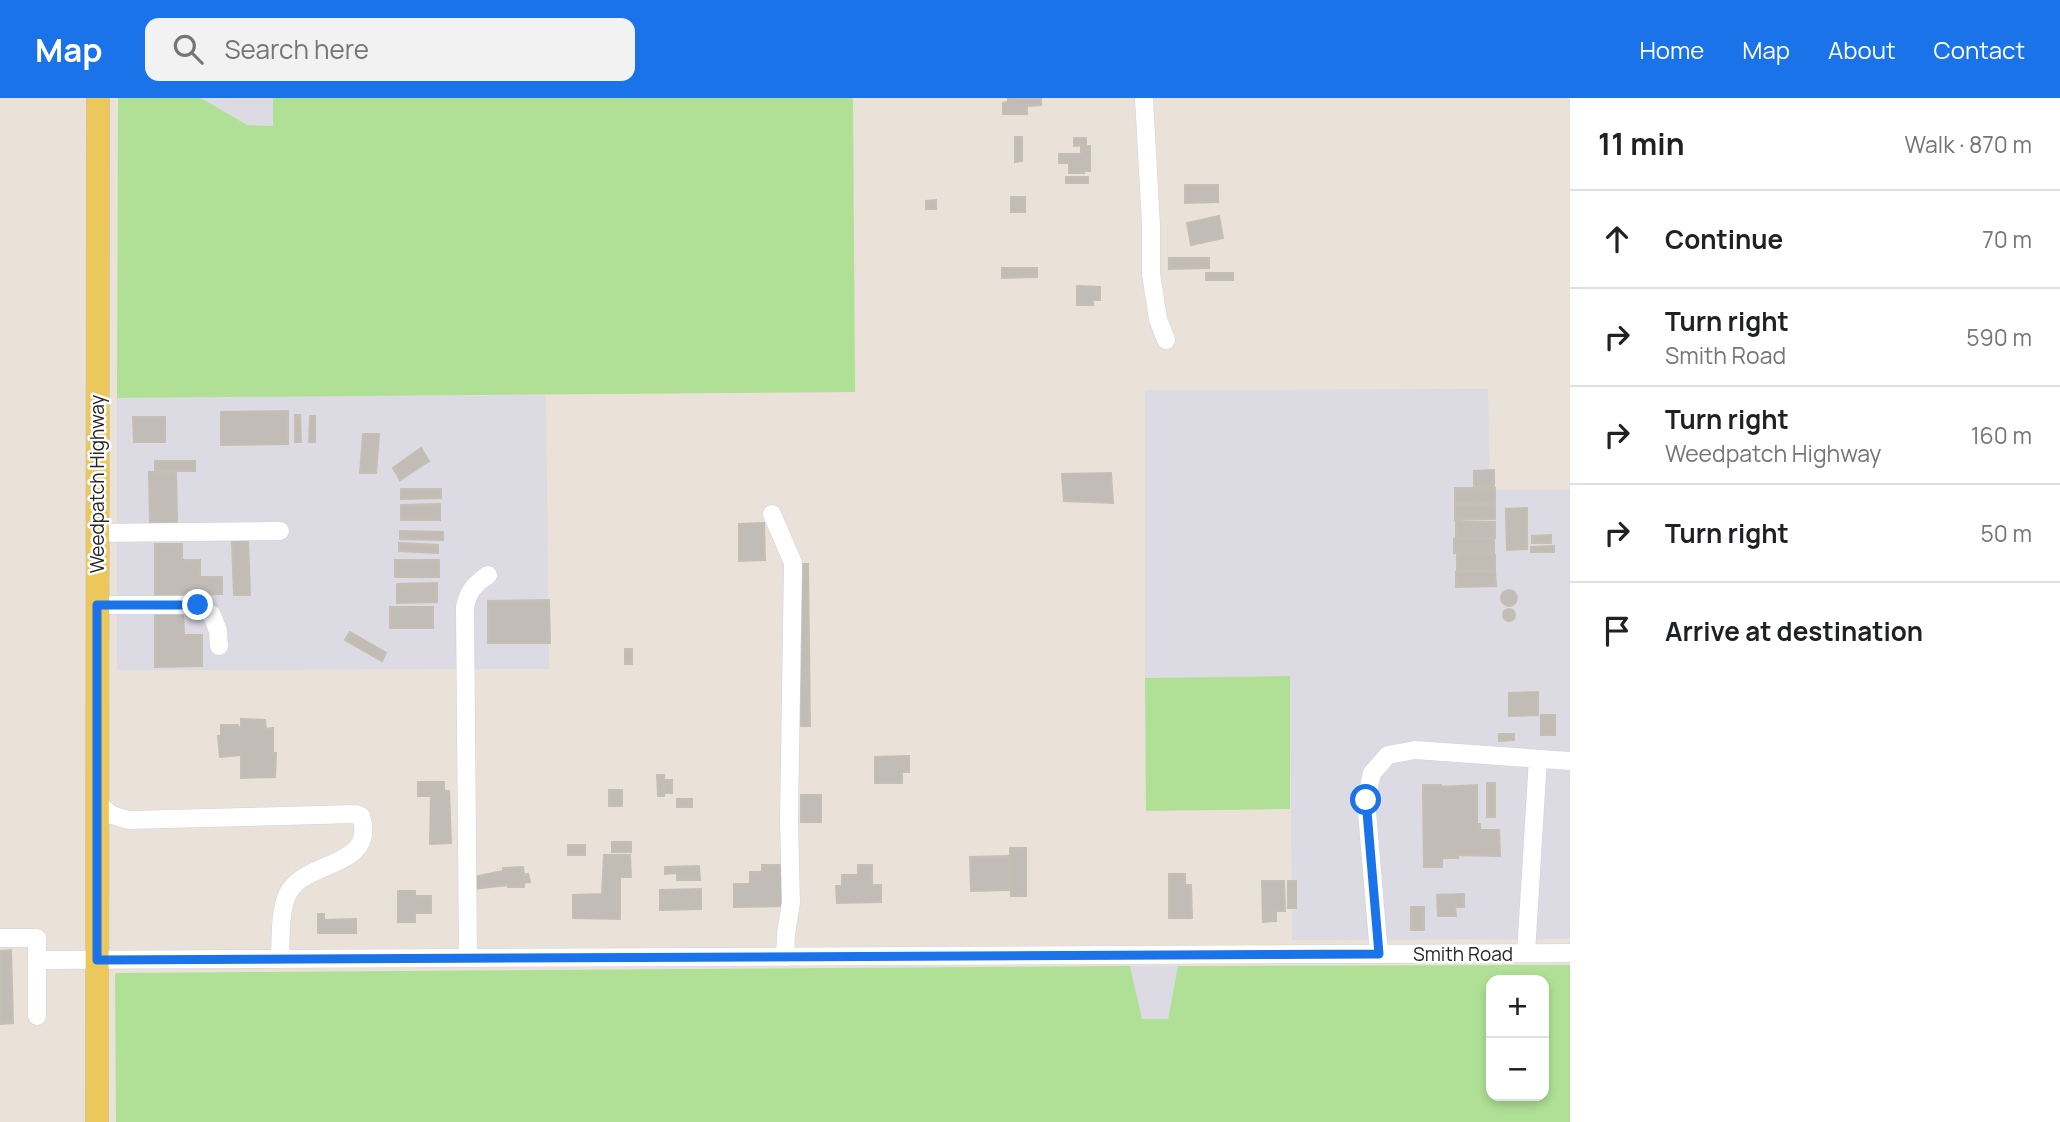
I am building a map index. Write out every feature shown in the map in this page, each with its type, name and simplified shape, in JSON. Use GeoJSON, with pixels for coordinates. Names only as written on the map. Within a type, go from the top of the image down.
{"type":"FeatureCollection","features":[{"type":"Feature","properties":{"kind":"main road","name":"Weedpatch Highway"},"geometry":{"type":"LineString","coordinates":[[97,1122],[98,98]]}},
{"type":"Feature","properties":{"kind":"street"},"geometry":{"type":"LineString","coordinates":[[1144,98],[1151,274],[1158,319],[1166,340]]}},
{"type":"Feature","properties":{"kind":"street"},"geometry":{"type":"LineString","coordinates":[[772,514],[793,563],[789,819],[792,903],[785,957]]}},
{"type":"Feature","properties":{"kind":"street"},"geometry":{"type":"LineString","coordinates":[[97,533],[280,531]]}},
{"type":"Feature","properties":{"kind":"street"},"geometry":{"type":"LineString","coordinates":[[468,958],[465,607],[469,593],[488,575]]}},
{"type":"Feature","properties":{"kind":"street"},"geometry":{"type":"LineString","coordinates":[[97,605],[198,605],[212,615],[218,631],[219,646]]}},
{"type":"Feature","properties":{"kind":"street"},"geometry":{"type":"LineString","coordinates":[[1379,954],[1366,800],[1372,773],[1388,755],[1415,750],[1570,761]]}},
{"type":"Feature","properties":{"kind":"street"},"geometry":{"type":"LineString","coordinates":[[1526,953],[1538,759]]}},
{"type":"Feature","properties":{"kind":"street"},"geometry":{"type":"LineString","coordinates":[[97,803],[112,815],[128,820],[361,816],[362,837],[352,854],[321,867],[291,887],[284,902],[280,959]]}},
{"type":"Feature","properties":{"kind":"street"},"geometry":{"type":"LineString","coordinates":[[0,937],[37,938],[37,1016]]}},
{"type":"Feature","properties":{"kind":"street","name":"Smith Road"},"geometry":{"type":"LineString","coordinates":[[37,960],[1570,953]]}},
{"type":"Feature","properties":{"kind":"shaded area"},"geometry":{"type":"Polygon","coordinates":[[[201,98],[273,98],[273,126],[247,125],[201,98]]]}},
{"type":"Feature","properties":{"kind":"shaded area"},"geometry":{"type":"Polygon","coordinates":[[[1488,389],[1490,490],[1570,490],[1570,939],[1292,940],[1290,676],[1145,678],[1145,390],[1488,389]]]}},
{"type":"Feature","properties":{"kind":"shaded area"},"geometry":{"type":"Polygon","coordinates":[[[546,395],[549,669],[117,670],[117,398],[546,395]]]}},
{"type":"Feature","properties":{"kind":"shaded area"},"geometry":{"type":"Polygon","coordinates":[[[1130,966],[1178,966],[1168,1019],[1142,1019],[1130,966]]]}},
{"type":"Feature","properties":{"kind":"green space"},"geometry":{"type":"Polygon","coordinates":[[[118,98],[201,98],[247,125],[273,126],[273,98],[853,98],[855,392],[117,398],[118,98]]]}},
{"type":"Feature","properties":{"kind":"green space"},"geometry":{"type":"Polygon","coordinates":[[[1290,676],[1290,809],[1146,811],[1145,678],[1290,676]]]}},
{"type":"Feature","properties":{"kind":"green space"},"geometry":{"type":"Polygon","coordinates":[[[1570,965],[1570,1122],[116,1122],[115,973],[1130,966],[1142,1019],[1168,1019],[1178,966],[1570,965]]]}},
{"type":"Feature","properties":{"kind":"building"},"geometry":{"type":"Polygon","coordinates":[[[1008,98],[1041,98],[1041,105],[1027,106],[1027,114],[1003,114],[1003,103],[1008,102],[1008,98]]]}},
{"type":"Feature","properties":{"kind":"building"},"geometry":{"type":"Polygon","coordinates":[[[1015,137],[1022,137],[1022,161],[1015,162],[1015,137]]]}},
{"type":"Feature","properties":{"kind":"building"},"geometry":{"type":"Polygon","coordinates":[[[1074,138],[1086,138],[1086,145],[1074,146],[1074,138]]]}},
{"type":"Feature","properties":{"kind":"building"},"geometry":{"type":"Polygon","coordinates":[[[1081,146],[1090,146],[1090,171],[1069,173],[1069,163],[1059,163],[1059,154],[1081,154],[1081,146]]]}},
{"type":"Feature","properties":{"kind":"building"},"geometry":{"type":"Polygon","coordinates":[[[1066,177],[1088,177],[1088,183],[1066,183],[1066,177]]]}},
{"type":"Feature","properties":{"kind":"building"},"geometry":{"type":"Polygon","coordinates":[[[1185,185],[1218,185],[1218,202],[1185,203],[1185,185]]]}},
{"type":"Feature","properties":{"kind":"building"},"geometry":{"type":"Polygon","coordinates":[[[1011,197],[1025,197],[1025,212],[1011,212],[1011,197]]]}},
{"type":"Feature","properties":{"kind":"building"},"geometry":{"type":"Polygon","coordinates":[[[936,200],[936,209],[926,209],[926,201],[936,200]]]}},
{"type":"Feature","properties":{"kind":"building"},"geometry":{"type":"Polygon","coordinates":[[[1219,216],[1223,238],[1191,245],[1187,223],[1219,216]]]}},
{"type":"Feature","properties":{"kind":"building"},"geometry":{"type":"Polygon","coordinates":[[[1169,258],[1209,258],[1209,268],[1169,269],[1169,258]]]}},
{"type":"Feature","properties":{"kind":"building"},"geometry":{"type":"Polygon","coordinates":[[[1002,268],[1037,268],[1037,277],[1002,278],[1002,268]]]}},
{"type":"Feature","properties":{"kind":"building"},"geometry":{"type":"Polygon","coordinates":[[[1206,273],[1233,273],[1233,280],[1206,280],[1206,273]]]}},
{"type":"Feature","properties":{"kind":"building"},"geometry":{"type":"Polygon","coordinates":[[[1077,286],[1100,287],[1100,300],[1093,300],[1093,305],[1077,305],[1077,286]]]}},
{"type":"Feature","properties":{"kind":"building"},"geometry":{"type":"Polygon","coordinates":[[[288,411],[288,444],[221,445],[221,412],[288,411]]]}},
{"type":"Feature","properties":{"kind":"building"},"geometry":{"type":"Polygon","coordinates":[[[295,415],[300,415],[301,442],[295,442],[295,415]]]}},
{"type":"Feature","properties":{"kind":"building"},"geometry":{"type":"Polygon","coordinates":[[[310,416],[315,416],[315,442],[309,442],[310,416]]]}},
{"type":"Feature","properties":{"kind":"building"},"geometry":{"type":"Polygon","coordinates":[[[133,417],[165,417],[165,442],[134,442],[133,417]]]}},
{"type":"Feature","properties":{"kind":"building"},"geometry":{"type":"Polygon","coordinates":[[[363,434],[379,434],[376,473],[360,473],[363,434]]]}},
{"type":"Feature","properties":{"kind":"building"},"geometry":{"type":"Polygon","coordinates":[[[421,448],[429,461],[400,480],[393,468],[421,448]]]}},
{"type":"Feature","properties":{"kind":"building"},"geometry":{"type":"Polygon","coordinates":[[[155,461],[195,461],[195,471],[155,471],[155,461]]]}},
{"type":"Feature","properties":{"kind":"building"},"geometry":{"type":"Polygon","coordinates":[[[1494,470],[1494,486],[1474,486],[1474,471],[1494,470]]]}},
{"type":"Feature","properties":{"kind":"building"},"geometry":{"type":"Polygon","coordinates":[[[149,472],[176,472],[177,523],[150,523],[149,472]]]}},
{"type":"Feature","properties":{"kind":"building"},"geometry":{"type":"Polygon","coordinates":[[[1111,473],[1113,503],[1064,501],[1062,474],[1111,473]]]}},
{"type":"Feature","properties":{"kind":"building"},"geometry":{"type":"Polygon","coordinates":[[[1455,488],[1495,488],[1495,503],[1455,503],[1455,488]]]}},
{"type":"Feature","properties":{"kind":"building"},"geometry":{"type":"Polygon","coordinates":[[[401,489],[441,489],[441,498],[401,499],[401,489]]]}},
{"type":"Feature","properties":{"kind":"building"},"geometry":{"type":"Polygon","coordinates":[[[440,504],[440,520],[401,520],[401,505],[440,504]]]}},
{"type":"Feature","properties":{"kind":"building"},"geometry":{"type":"Polygon","coordinates":[[[1495,504],[1495,519],[1455,520],[1455,505],[1495,504]]]}},
{"type":"Feature","properties":{"kind":"building"},"geometry":{"type":"Polygon","coordinates":[[[1527,508],[1527,549],[1507,550],[1506,509],[1527,508]]]}},
{"type":"Feature","properties":{"kind":"building"},"geometry":{"type":"Polygon","coordinates":[[[1456,522],[1495,522],[1495,538],[1456,538],[1456,522]]]}},
{"type":"Feature","properties":{"kind":"building"},"geometry":{"type":"Polygon","coordinates":[[[764,523],[765,560],[739,561],[739,524],[764,523]]]}},
{"type":"Feature","properties":{"kind":"building"},"geometry":{"type":"Polygon","coordinates":[[[400,531],[443,532],[443,540],[400,539],[400,531]]]}},
{"type":"Feature","properties":{"kind":"building"},"geometry":{"type":"Polygon","coordinates":[[[1551,535],[1551,543],[1532,543],[1532,536],[1551,535]]]}},
{"type":"Feature","properties":{"kind":"building"},"geometry":{"type":"Polygon","coordinates":[[[1494,538],[1494,553],[1454,553],[1454,539],[1494,538]]]}},
{"type":"Feature","properties":{"kind":"building"},"geometry":{"type":"Polygon","coordinates":[[[232,541],[248,541],[250,595],[234,595],[232,541]]]}},
{"type":"Feature","properties":{"kind":"building"},"geometry":{"type":"Polygon","coordinates":[[[399,543],[438,545],[438,553],[399,551],[399,543]]]}},
{"type":"Feature","properties":{"kind":"building"},"geometry":{"type":"Polygon","coordinates":[[[155,544],[182,544],[182,560],[200,560],[200,577],[222,577],[222,594],[155,595],[155,544]]]}},
{"type":"Feature","properties":{"kind":"building"},"geometry":{"type":"Polygon","coordinates":[[[1554,546],[1554,552],[1531,552],[1531,547],[1554,546]]]}},
{"type":"Feature","properties":{"kind":"building"},"geometry":{"type":"Polygon","coordinates":[[[1457,555],[1495,555],[1495,570],[1457,570],[1457,555]]]}},
{"type":"Feature","properties":{"kind":"building"},"geometry":{"type":"Polygon","coordinates":[[[395,560],[439,560],[439,577],[395,577],[395,560]]]}},
{"type":"Feature","properties":{"kind":"building"},"geometry":{"type":"Polygon","coordinates":[[[800,564],[808,564],[810,726],[801,726],[800,564]]]}},
{"type":"Feature","properties":{"kind":"building"},"geometry":{"type":"Polygon","coordinates":[[[1456,572],[1495,572],[1496,586],[1456,587],[1456,572]]]}},
{"type":"Feature","properties":{"kind":"building"},"geometry":{"type":"Polygon","coordinates":[[[437,583],[437,602],[397,603],[397,584],[437,583]]]}},
{"type":"Feature","properties":{"kind":"building"},"geometry":{"type":"Polygon","coordinates":[[[1509,590],[1517,598],[1509,606],[1501,598],[1509,590]]]}},
{"type":"Feature","properties":{"kind":"building"},"geometry":{"type":"Polygon","coordinates":[[[549,600],[550,643],[488,643],[488,601],[549,600]]]}},
{"type":"Feature","properties":{"kind":"building"},"geometry":{"type":"Polygon","coordinates":[[[390,607],[433,607],[433,628],[390,628],[390,607]]]}},
{"type":"Feature","properties":{"kind":"building"},"geometry":{"type":"Polygon","coordinates":[[[1509,609],[1515,615],[1509,621],[1503,615],[1509,609]]]}},
{"type":"Feature","properties":{"kind":"building"},"geometry":{"type":"Polygon","coordinates":[[[155,613],[183,613],[184,635],[202,635],[202,666],[155,667],[155,613]]]}},
{"type":"Feature","properties":{"kind":"building"},"geometry":{"type":"Polygon","coordinates":[[[350,632],[386,653],[382,661],[345,640],[350,632]]]}},
{"type":"Feature","properties":{"kind":"building"},"geometry":{"type":"Polygon","coordinates":[[[625,649],[632,649],[632,664],[625,664],[625,649]]]}},
{"type":"Feature","properties":{"kind":"building"},"geometry":{"type":"Polygon","coordinates":[[[1538,692],[1538,715],[1509,716],[1509,693],[1538,692]]]}},
{"type":"Feature","properties":{"kind":"building"},"geometry":{"type":"Polygon","coordinates":[[[1541,715],[1555,715],[1555,735],[1541,735],[1541,715]]]}},
{"type":"Feature","properties":{"kind":"building"},"geometry":{"type":"Polygon","coordinates":[[[241,719],[265,720],[266,729],[273,728],[275,777],[241,778],[241,755],[220,757],[218,736],[221,736],[221,725],[241,727],[241,719]]]}},
{"type":"Feature","properties":{"kind":"building"},"geometry":{"type":"Polygon","coordinates":[[[1499,734],[1514,734],[1514,740],[1499,741],[1499,734]]]}},
{"type":"Feature","properties":{"kind":"building"},"geometry":{"type":"Polygon","coordinates":[[[909,756],[909,772],[902,772],[902,783],[875,783],[875,757],[909,756]]]}},
{"type":"Feature","properties":{"kind":"building"},"geometry":{"type":"Polygon","coordinates":[[[657,775],[664,775],[664,796],[658,796],[657,775]]]}},
{"type":"Feature","properties":{"kind":"building"},"geometry":{"type":"Polygon","coordinates":[[[665,780],[672,780],[672,793],[665,793],[665,780]]]}},
{"type":"Feature","properties":{"kind":"building"},"geometry":{"type":"Polygon","coordinates":[[[418,782],[444,782],[444,791],[449,791],[451,843],[430,844],[431,796],[418,796],[418,782]]]}},
{"type":"Feature","properties":{"kind":"building"},"geometry":{"type":"Polygon","coordinates":[[[1487,783],[1495,783],[1495,817],[1487,817],[1487,783]]]}},
{"type":"Feature","properties":{"kind":"building"},"geometry":{"type":"Polygon","coordinates":[[[1423,785],[1477,785],[1477,824],[1480,824],[1480,830],[1499,830],[1500,856],[1458,855],[1458,858],[1442,858],[1442,867],[1424,867],[1423,785]]]}},
{"type":"Feature","properties":{"kind":"building"},"geometry":{"type":"Polygon","coordinates":[[[609,790],[622,790],[622,806],[609,806],[609,790]]]}},
{"type":"Feature","properties":{"kind":"building"},"geometry":{"type":"Polygon","coordinates":[[[801,795],[821,795],[821,822],[801,822],[801,795]]]}},
{"type":"Feature","properties":{"kind":"building"},"geometry":{"type":"Polygon","coordinates":[[[677,799],[692,799],[692,807],[677,807],[677,799]]]}},
{"type":"Feature","properties":{"kind":"building"},"geometry":{"type":"Polygon","coordinates":[[[612,842],[631,842],[631,852],[612,852],[612,842]]]}},
{"type":"Feature","properties":{"kind":"building"},"geometry":{"type":"Polygon","coordinates":[[[568,845],[585,845],[585,855],[568,855],[568,845]]]}},
{"type":"Feature","properties":{"kind":"building"},"geometry":{"type":"Polygon","coordinates":[[[1010,848],[1026,848],[1026,896],[1011,896],[1010,848]]]}},
{"type":"Feature","properties":{"kind":"building"},"geometry":{"type":"Polygon","coordinates":[[[604,855],[630,855],[631,877],[620,877],[620,919],[573,918],[573,895],[602,894],[604,855]]]}},
{"type":"Feature","properties":{"kind":"building"},"geometry":{"type":"Polygon","coordinates":[[[1009,856],[1009,890],[971,891],[970,857],[1009,856]]]}},
{"type":"Feature","properties":{"kind":"building"},"geometry":{"type":"Polygon","coordinates":[[[762,865],[783,865],[784,906],[734,907],[734,884],[750,884],[750,872],[762,872],[762,865]]]}},
{"type":"Feature","properties":{"kind":"building"},"geometry":{"type":"Polygon","coordinates":[[[858,865],[872,865],[872,885],[881,885],[881,902],[837,903],[836,886],[842,886],[842,875],[858,875],[858,865]]]}},
{"type":"Feature","properties":{"kind":"building"},"geometry":{"type":"Polygon","coordinates":[[[699,866],[700,880],[677,880],[677,873],[665,874],[665,867],[699,866]]]}},
{"type":"Feature","properties":{"kind":"building"},"geometry":{"type":"Polygon","coordinates":[[[523,867],[524,875],[528,874],[530,882],[524,883],[524,887],[508,885],[474,889],[473,877],[503,871],[503,868],[523,867]]]}},
{"type":"Feature","properties":{"kind":"building"},"geometry":{"type":"Polygon","coordinates":[[[1169,874],[1185,874],[1185,885],[1191,885],[1192,918],[1169,918],[1169,874]]]}},
{"type":"Feature","properties":{"kind":"building"},"geometry":{"type":"Polygon","coordinates":[[[1262,881],[1284,881],[1285,911],[1276,911],[1276,921],[1263,922],[1262,881]]]}},
{"type":"Feature","properties":{"kind":"building"},"geometry":{"type":"Polygon","coordinates":[[[1288,881],[1296,881],[1296,908],[1288,908],[1288,881]]]}},
{"type":"Feature","properties":{"kind":"building"},"geometry":{"type":"Polygon","coordinates":[[[701,889],[701,909],[660,910],[660,890],[701,889]]]}},
{"type":"Feature","properties":{"kind":"building"},"geometry":{"type":"Polygon","coordinates":[[[398,891],[415,891],[415,896],[431,896],[431,913],[415,913],[415,922],[398,922],[398,891]]]}},
{"type":"Feature","properties":{"kind":"building"},"geometry":{"type":"Polygon","coordinates":[[[1464,894],[1464,907],[1455,907],[1456,916],[1438,916],[1437,895],[1464,894]]]}},
{"type":"Feature","properties":{"kind":"building"},"geometry":{"type":"Polygon","coordinates":[[[1411,907],[1424,907],[1424,930],[1411,930],[1411,907]]]}},
{"type":"Feature","properties":{"kind":"building"},"geometry":{"type":"Polygon","coordinates":[[[318,914],[324,914],[324,920],[356,919],[356,933],[318,933],[318,914]]]}},
{"type":"Feature","properties":{"kind":"building"},"geometry":{"type":"Polygon","coordinates":[[[11,950],[13,1023],[0,1024],[0,951],[11,950]]]}},
{"type":"Feature","properties":{"kind":"route"},"geometry":{"type":"LineString","coordinates":[[198,605],[97,605],[97,960],[1379,954],[1366,800]]}}]}
